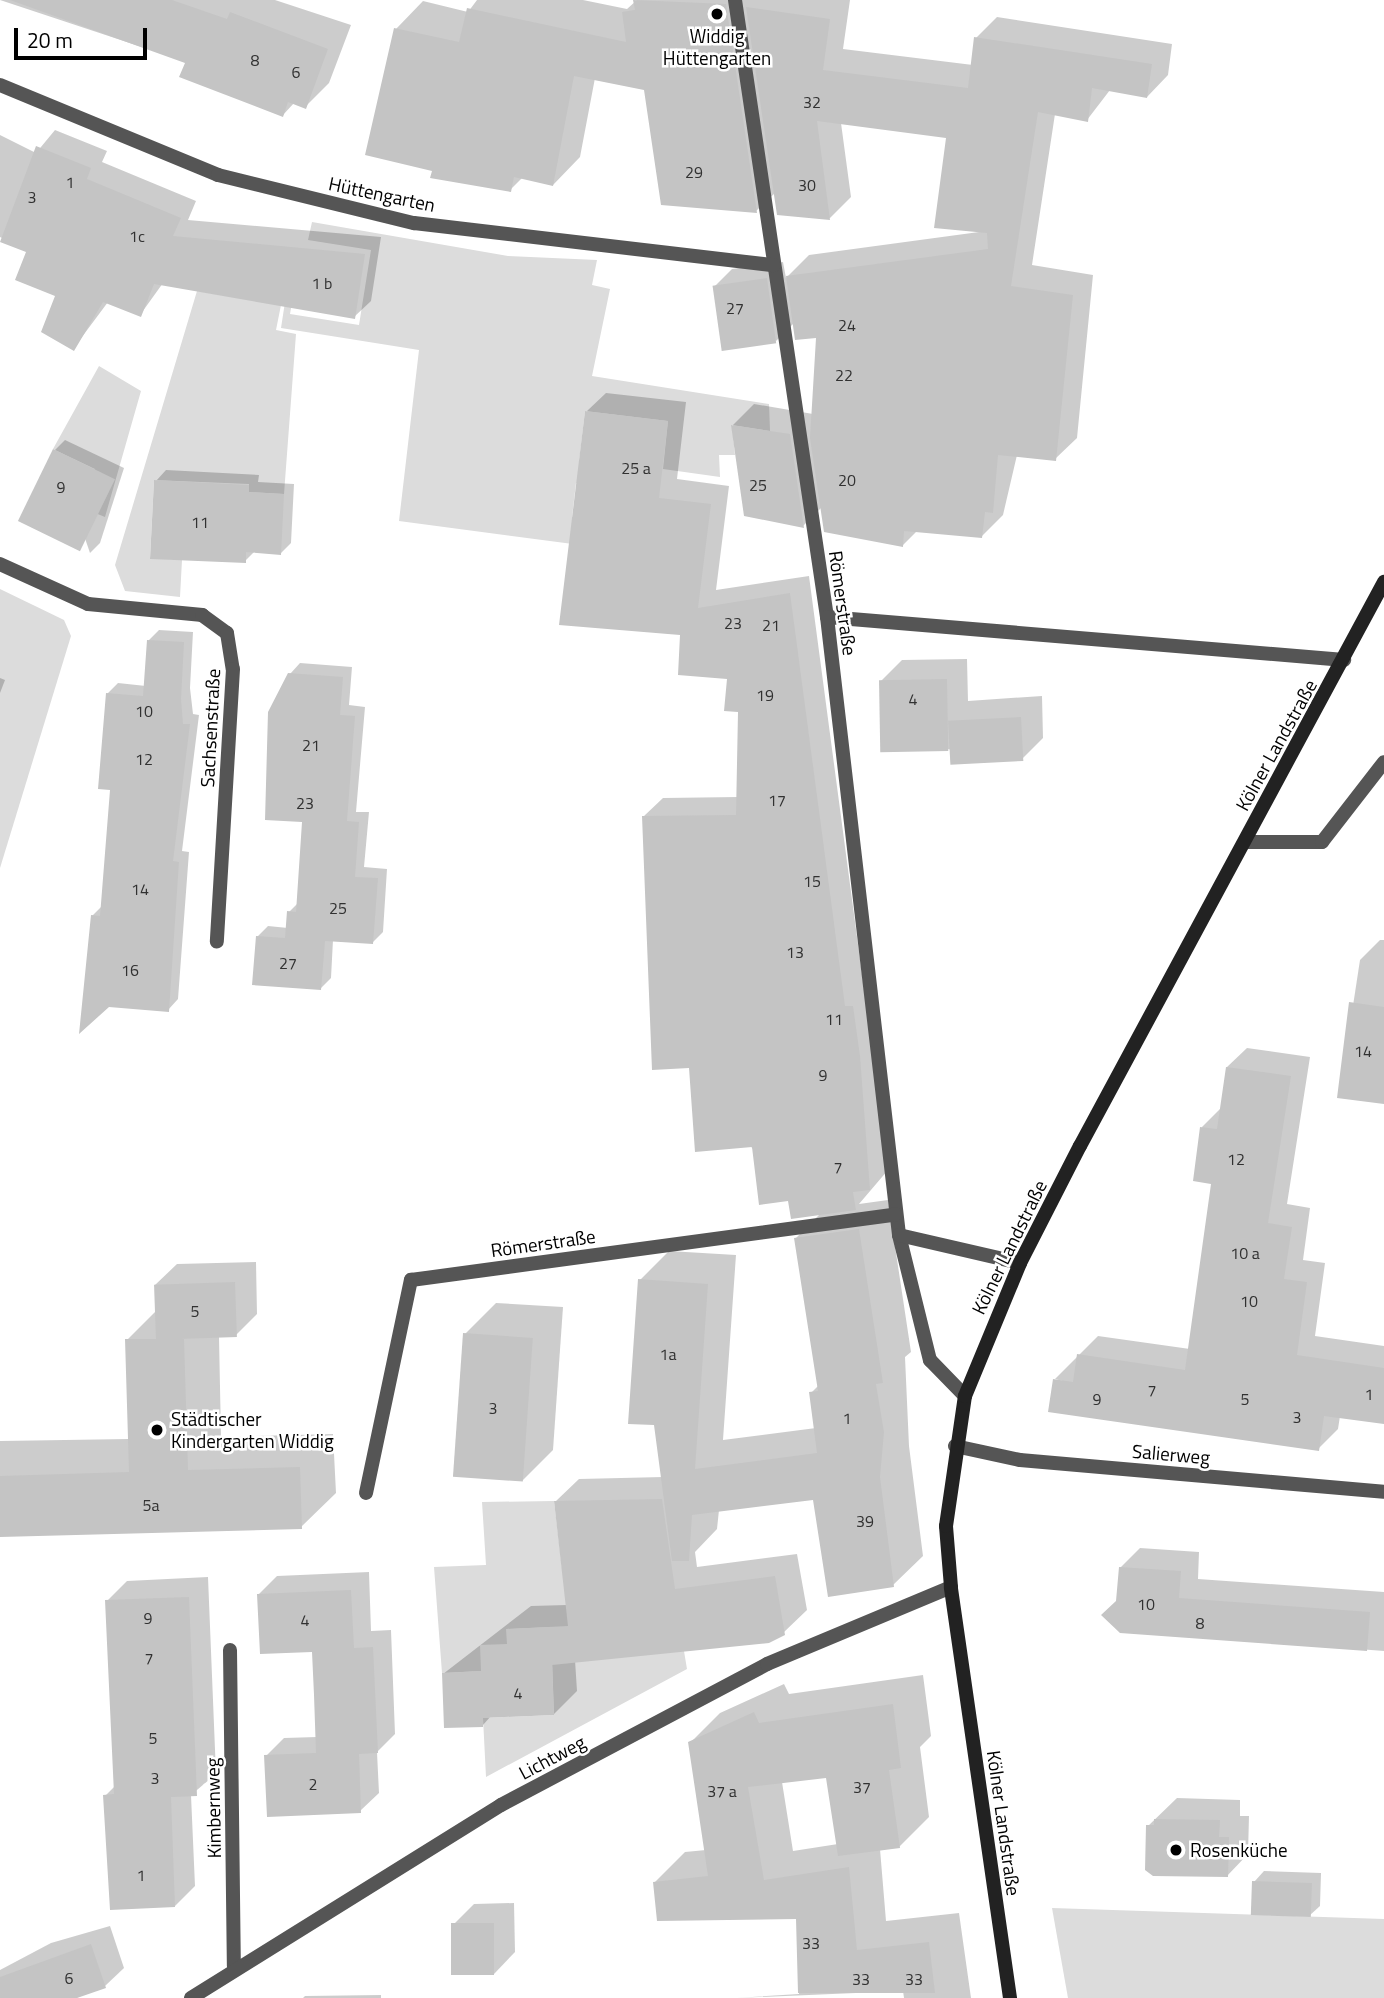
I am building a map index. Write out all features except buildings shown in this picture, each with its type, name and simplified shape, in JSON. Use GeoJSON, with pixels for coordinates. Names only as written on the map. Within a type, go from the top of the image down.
{"type":"FeatureCollection","features":[{"type":"Feature","properties":{"kind":"main road","name":"Kölner Landstraße"},"geometry":{"type":"LineString","coordinates":[[1010,1998],[951,1587],[946,1525],[955,1446],[965,1396],[1020,1263],[1384,582]]}},
{"type":"Feature","properties":{"kind":"street","name":"Römerstraße"},"geometry":{"type":"LineString","coordinates":[[735,0],[827,617],[899,1235],[930,1360],[965,1396]]}},
{"type":"Feature","properties":{"kind":"street","name":"Hüttengarten"},"geometry":{"type":"LineString","coordinates":[[0,85],[218,175],[414,223],[774,265]]}},
{"type":"Feature","properties":{"kind":"street","name":"Sachsenstraße"},"geometry":{"type":"LineString","coordinates":[[0,564],[88,604],[202,615],[227,633],[233,669],[217,942]]}},
{"type":"Feature","properties":{"kind":"street"},"geometry":{"type":"LineString","coordinates":[[827,617],[1344,660]]}},
{"type":"Feature","properties":{"kind":"street"},"geometry":{"type":"LineString","coordinates":[[1245,842],[1322,842],[1384,762]]}},
{"type":"Feature","properties":{"kind":"street","name":"Römerstraße"},"geometry":{"type":"LineString","coordinates":[[366,1493],[411,1280],[897,1214]]}},
{"type":"Feature","properties":{"kind":"street"},"geometry":{"type":"LineString","coordinates":[[899,1235],[1020,1263]]}},
{"type":"Feature","properties":{"kind":"street","name":"Salierweg"},"geometry":{"type":"LineString","coordinates":[[955,1446],[1020,1460],[1384,1492]]}},
{"type":"Feature","properties":{"kind":"street","name":"Lichtweg"},"geometry":{"type":"LineString","coordinates":[[191,1998],[234,1966],[502,1805],[767,1664],[951,1587]]}},
{"type":"Feature","properties":{"kind":"street","name":"Kimbernweg"},"geometry":{"type":"LineString","coordinates":[[230,1650],[234,1966]]}},
{"type":"Feature","properties":{"kind":"shaded area"},"geometry":{"type":"Polygon","coordinates":[[[312,222],[508,256],[597,260],[592,285],[610,289],[592,376],[769,404],[770,431],[732,425],[735,455],[719,455],[720,477],[663,469],[668,421],[585,411],[579,462],[607,487],[576,483],[572,517],[630,524],[626,551],[399,521],[419,350],[281,328],[287,289],[294,291],[290,314],[359,325],[371,250],[308,240],[312,222]]]}},
{"type":"Feature","properties":{"kind":"shaded area"},"geometry":{"type":"Polygon","coordinates":[[[197,291],[281,305],[276,330],[296,334],[284,494],[249,492],[249,484],[154,480],[150,558],[182,560],[180,597],[125,591],[115,565],[197,291]]]}},
{"type":"Feature","properties":{"kind":"shaded area"},"geometry":{"type":"Polygon","coordinates":[[[99,366],[141,391],[105,517],[78,506],[95,469],[53,449],[99,366]]]}},
{"type":"Feature","properties":{"kind":"shaded area"},"geometry":{"type":"Polygon","coordinates":[[[0,589],[64,620],[71,636],[0,868],[0,589]]]}},
{"type":"Feature","properties":{"kind":"shaded area"},"geometry":{"type":"Polygon","coordinates":[[[554,1501],[562,1568],[684,1651],[687,1669],[486,1777],[483,1718],[554,1715],[551,1627],[507,1629],[507,1644],[481,1671],[442,1673],[434,1567],[486,1565],[482,1502],[554,1501]]]}},
{"type":"Feature","properties":{"kind":"shaded area"},"geometry":{"type":"Polygon","coordinates":[[[1052,1908],[1384,1919],[1384,1998],[1068,1998],[1052,1908]]]}},
{"type":"Feature","properties":{"kind":"place","name":"Widdig Hüttengarten"},"geometry":{"type":"Point","coordinates":[717,14]}},
{"type":"Feature","properties":{"kind":"place","name":"Städtischer Kindergarten Widdig"},"geometry":{"type":"Point","coordinates":[157,1430]}},
{"type":"Feature","properties":{"kind":"place","name":"Rosenküche"},"geometry":{"type":"Point","coordinates":[1176,1850]}}]}
